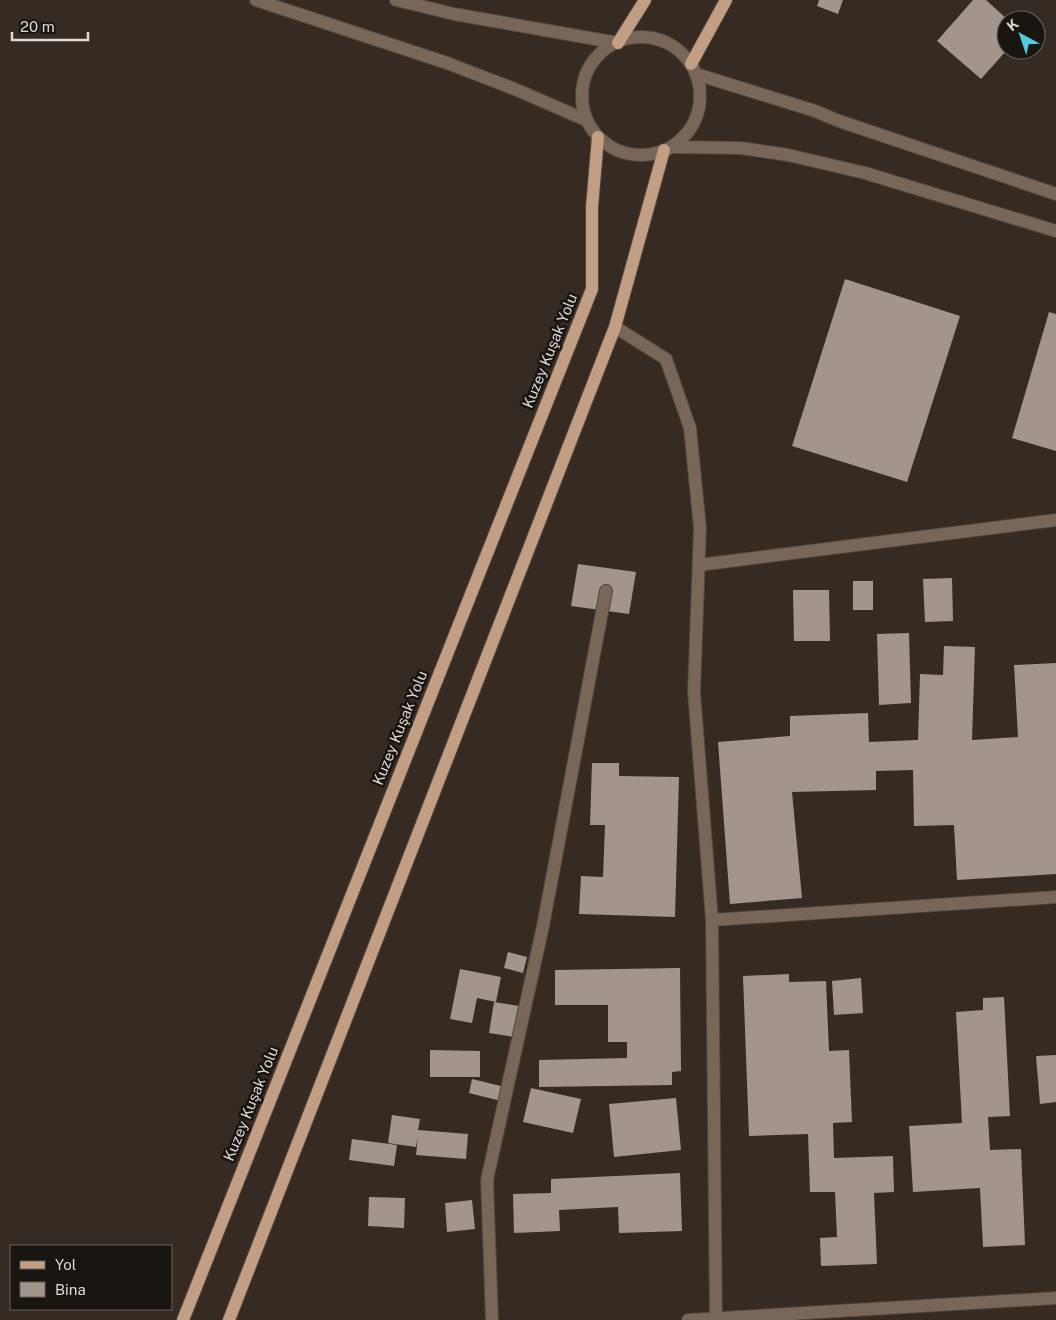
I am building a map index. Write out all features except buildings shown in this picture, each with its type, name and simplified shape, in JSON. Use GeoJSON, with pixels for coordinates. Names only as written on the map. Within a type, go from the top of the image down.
{"type":"FeatureCollection","features":[{"type":"Feature","properties":{"kind":"main road"},"geometry":{"type":"LineString","coordinates":[[618,43],[645,0]]}},
{"type":"Feature","properties":{"kind":"main road"},"geometry":{"type":"LineString","coordinates":[[694,69],[726,0]]}},
{"type":"Feature","properties":{"kind":"main road","name":"Kuzey Kuşak Yolu"},"geometry":{"type":"LineString","coordinates":[[183,1320],[592,289],[592,207],[598,137]]}},
{"type":"Feature","properties":{"kind":"main road"},"geometry":{"type":"LineString","coordinates":[[229,1320],[615,327],[669,149]]}},
{"type":"Feature","properties":{"kind":"street"},"geometry":{"type":"LineString","coordinates":[[256,0],[447,63],[518,90],[586,120]]}},
{"type":"Feature","properties":{"kind":"street"},"geometry":{"type":"LineString","coordinates":[[396,0],[454,14],[618,43]]}},
{"type":"Feature","properties":{"kind":"street"},"geometry":{"type":"LineString","coordinates":[[669,149],[687,134],[697,118],[701,100],[699,81],[694,69],[679,50],[662,40],[644,37],[625,39],[608,47],[593,62],[584,80],[582,100],[586,120],[598,137],[614,150],[634,156],[654,154],[669,149],[742,148],[788,155],[865,173],[1056,231]]}},
{"type":"Feature","properties":{"kind":"street"},"geometry":{"type":"LineString","coordinates":[[694,69],[839,121],[1056,194]]}},
{"type":"Feature","properties":{"kind":"street"},"geometry":{"type":"LineString","coordinates":[[615,327],[666,359],[690,428],[700,528],[694,692],[712,920],[716,1319]]}},
{"type":"Feature","properties":{"kind":"street"},"geometry":{"type":"LineString","coordinates":[[699,565],[1056,520]]}},
{"type":"Feature","properties":{"kind":"street"},"geometry":{"type":"LineString","coordinates":[[492,1320],[487,1180],[543,926],[606,591]]}},
{"type":"Feature","properties":{"kind":"street"},"geometry":{"type":"LineString","coordinates":[[712,920],[1056,897]]}},
{"type":"Feature","properties":{"kind":"street"},"geometry":{"type":"LineString","coordinates":[[688,1320],[1056,1298]]}}]}
